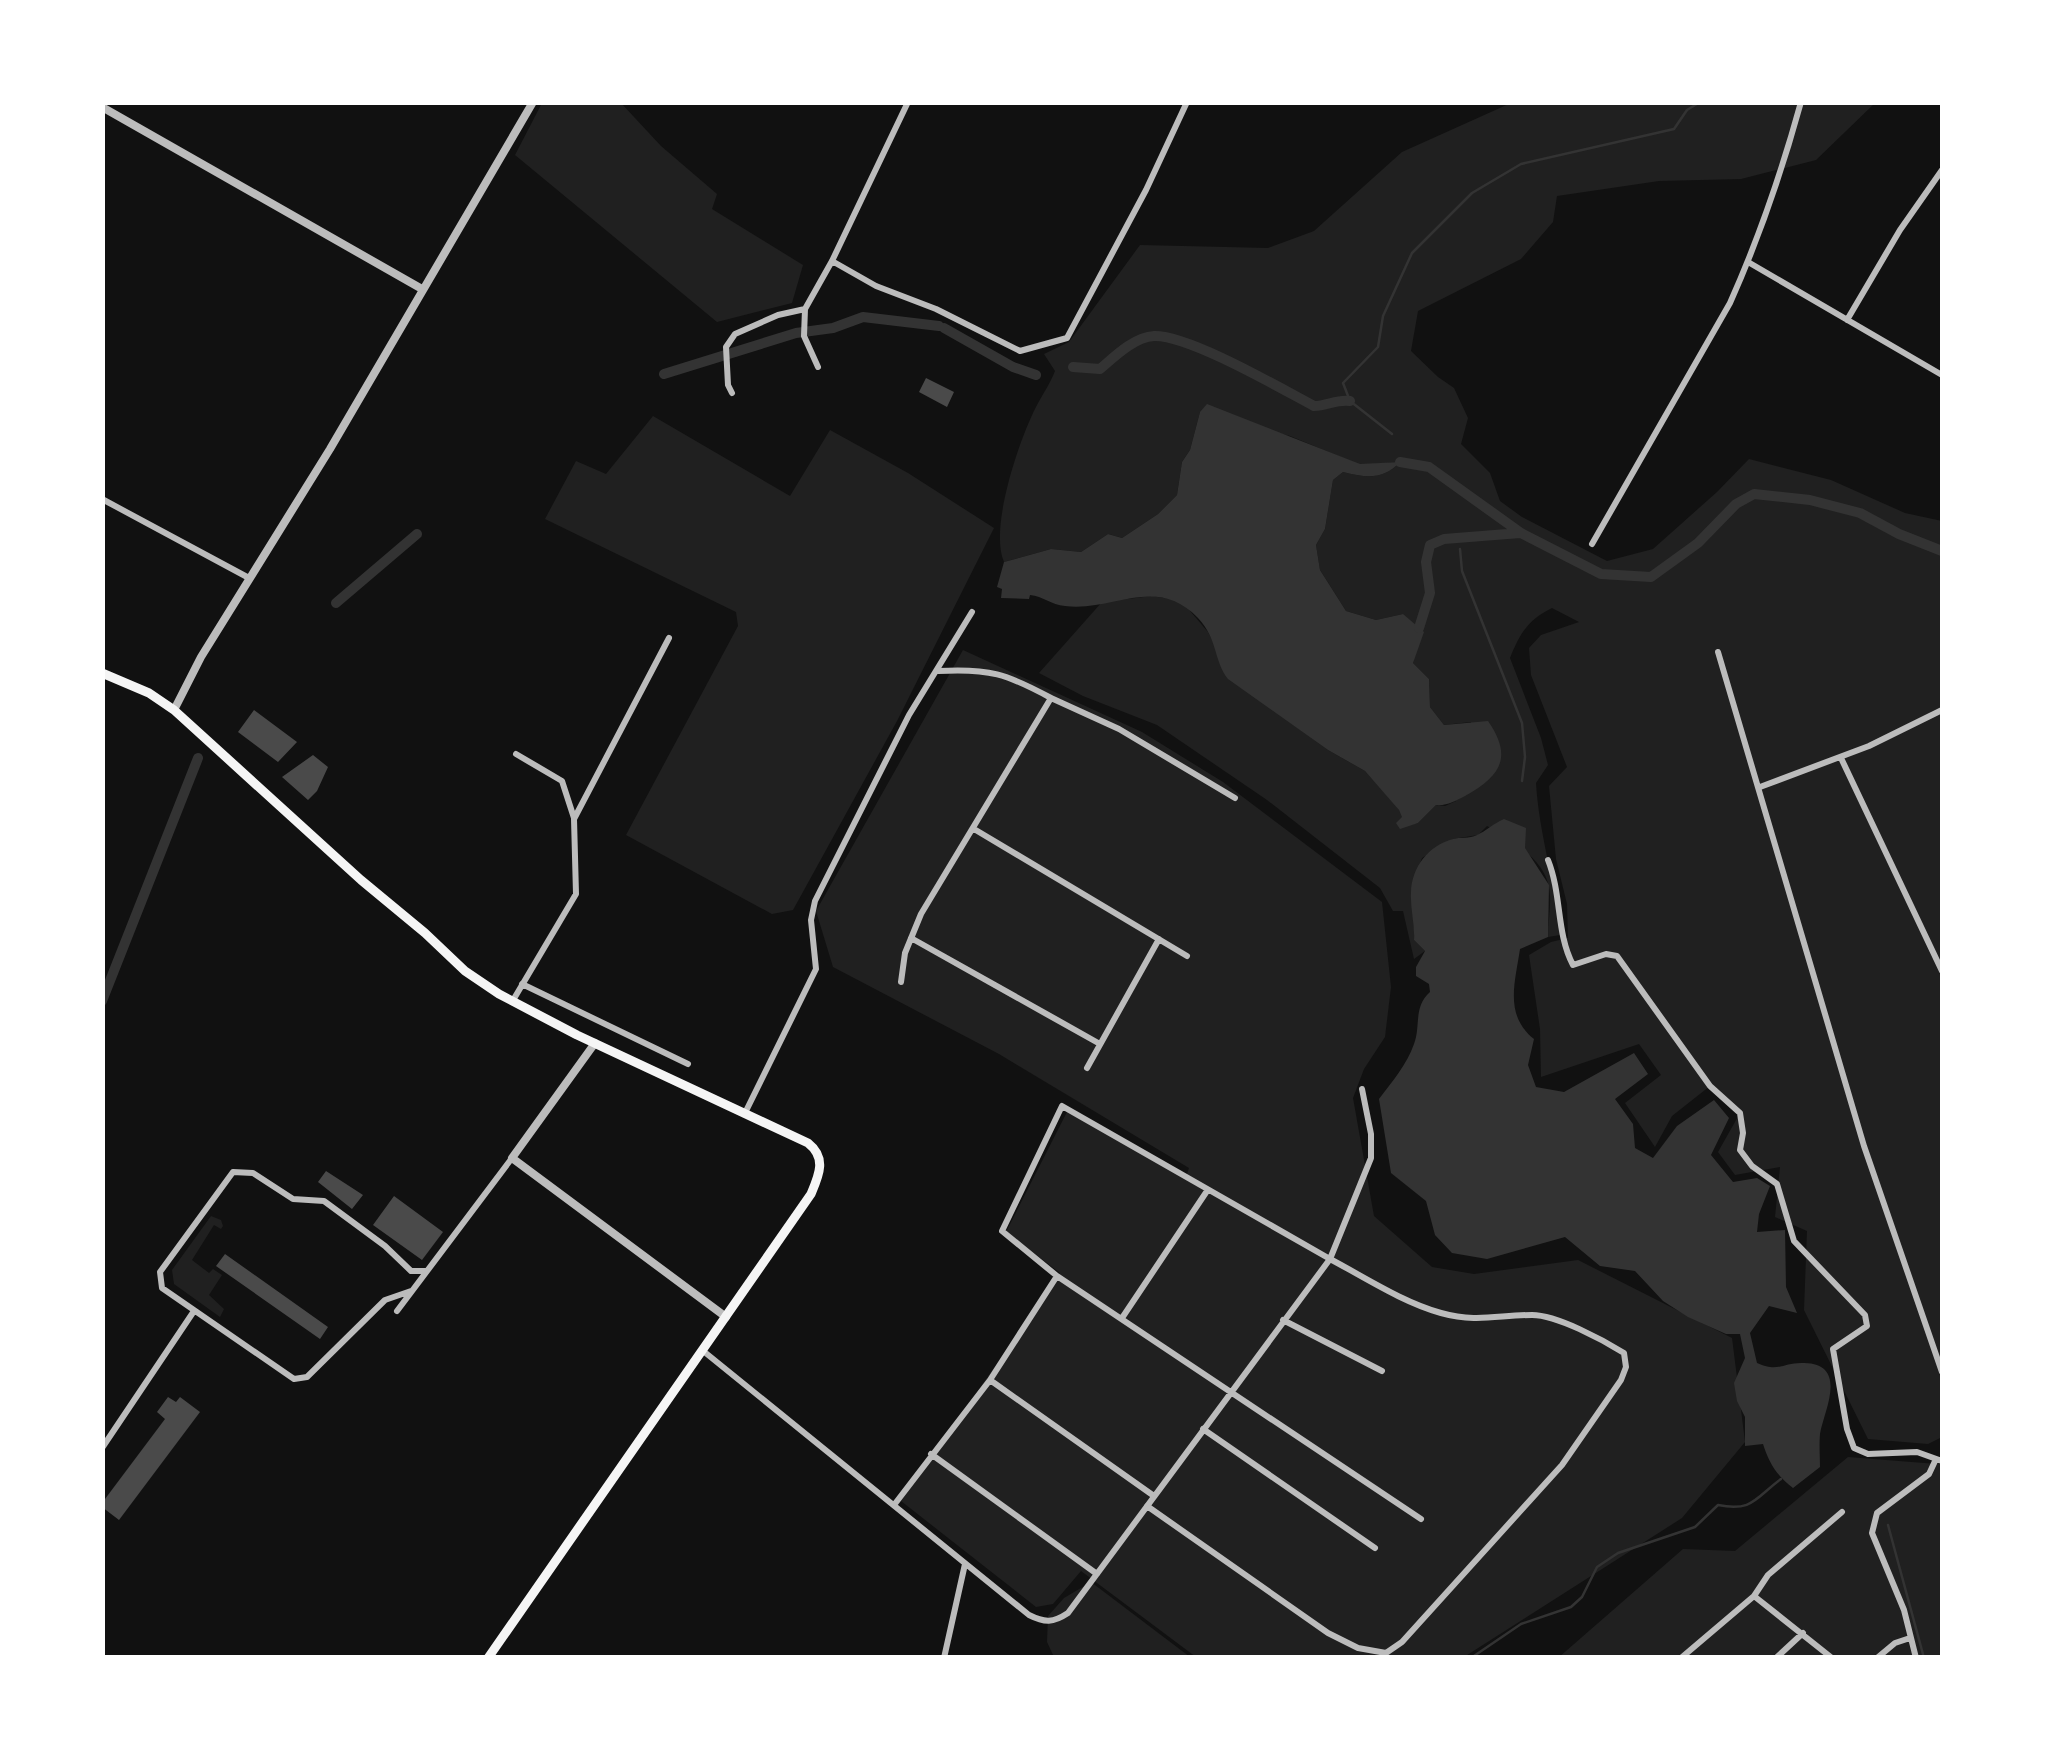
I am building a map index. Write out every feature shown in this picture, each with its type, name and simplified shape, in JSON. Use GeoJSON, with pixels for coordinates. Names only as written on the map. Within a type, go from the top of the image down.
{"type":"FeatureCollection","features":[{"type":"Feature","properties":{"kind":"main road"},"geometry":{"type":"LineString","coordinates":[[102,673],[148,693],[174,710],[465,971],[512,1003],[816,1149],[821,1171],[811,1194],[488,1658]]}},
{"type":"Feature","properties":{"kind":"street"},"geometry":{"type":"LineString","coordinates":[[174,710],[533,102]]}},
{"type":"Feature","properties":{"kind":"street"},"geometry":{"type":"LineString","coordinates":[[818,366],[804,331],[805,310],[908,102]]}},
{"type":"Feature","properties":{"kind":"street"},"geometry":{"type":"LineString","coordinates":[[832,262],[1020,351],[1067,338],[1146,190],[1187,102]]}},
{"type":"Feature","properties":{"kind":"street"},"geometry":{"type":"LineString","coordinates":[[1592,544],[1713,337],[1748,262],[1801,102]]}},
{"type":"Feature","properties":{"kind":"street"},"geometry":{"type":"LineString","coordinates":[[102,108],[422,288]]}},
{"type":"Feature","properties":{"kind":"street"},"geometry":{"type":"LineString","coordinates":[[1847,320],[1900,230],[1942,170]]}},
{"type":"Feature","properties":{"kind":"street"},"geometry":{"type":"LineString","coordinates":[[1748,262],[1942,375]]}},
{"type":"Feature","properties":{"kind":"street"},"geometry":{"type":"LineString","coordinates":[[732,392],[726,347],[735,334],[778,315],[805,310]]}},
{"type":"Feature","properties":{"kind":"street"},"geometry":{"type":"LineString","coordinates":[[102,498],[249,578]]}},
{"type":"Feature","properties":{"kind":"street"},"geometry":{"type":"LineString","coordinates":[[745,1113],[816,969],[810,920],[816,902],[909,715],[972,612]]}},
{"type":"Feature","properties":{"kind":"street"},"geometry":{"type":"LineString","coordinates":[[574,819],[669,638]]}},
{"type":"Feature","properties":{"kind":"street"},"geometry":{"type":"LineString","coordinates":[[1718,652],[1864,1146],[1942,1372]]}},
{"type":"Feature","properties":{"kind":"street"},"geometry":{"type":"LineString","coordinates":[[937,671],[978,669],[1015,678],[1119,729],[1235,798]]}},
{"type":"Feature","properties":{"kind":"street"},"geometry":{"type":"LineString","coordinates":[[901,982],[921,914],[1051,698]]}},
{"type":"Feature","properties":{"kind":"street"},"geometry":{"type":"LineString","coordinates":[[1760,788],[1840,758],[1942,710]]}},
{"type":"Feature","properties":{"kind":"street"},"geometry":{"type":"LineString","coordinates":[[512,1003],[576,894],[574,819],[562,781],[516,754]]}},
{"type":"Feature","properties":{"kind":"street"},"geometry":{"type":"LineString","coordinates":[[1840,758],[1942,971]]}},
{"type":"Feature","properties":{"kind":"street"},"geometry":{"type":"LineString","coordinates":[[974,829],[1188,956]]}},
{"type":"Feature","properties":{"kind":"street"},"geometry":{"type":"LineString","coordinates":[[1548,860],[1557,882],[1567,953],[1573,965],[1606,954],[1617,956],[1710,1086],[1740,1114],[1740,1150],[1752,1166],[1777,1184],[1794,1241],[1865,1314],[1866,1326],[1833,1349],[1847,1430],[1854,1448],[1868,1454],[1917,1452],[1939,1460],[1929,1474],[1877,1513],[1872,1532],[1904,1610],[1916,1658]]}},
{"type":"Feature","properties":{"kind":"street"},"geometry":{"type":"LineString","coordinates":[[912,938],[1100,1044]]}},
{"type":"Feature","properties":{"kind":"street"},"geometry":{"type":"LineString","coordinates":[[1087,1068],[1159,939]]}},
{"type":"Feature","properties":{"kind":"street"},"geometry":{"type":"LineString","coordinates":[[522,984],[688,1064]]}},
{"type":"Feature","properties":{"kind":"street"},"geometry":{"type":"LineString","coordinates":[[397,1311],[595,1043]]}},
{"type":"Feature","properties":{"kind":"street"},"geometry":{"type":"LineString","coordinates":[[701,1350],[1029,1616],[1041,1622],[1056,1622],[1068,1614],[1330,1259],[1371,1158],[1371,1134],[1362,1089]]}},
{"type":"Feature","properties":{"kind":"street"},"geometry":{"type":"LineString","coordinates":[[1146,1506],[1328,1632],[1358,1648],[1386,1654],[1402,1642],[1562,1465],[1606,1403],[1626,1366],[1624,1353],[1549,1318],[1484,1320],[1439,1313],[1402,1298],[1062,1106],[1002,1231],[1057,1276],[1421,1520]]}},
{"type":"Feature","properties":{"kind":"street"},"geometry":{"type":"LineString","coordinates":[[512,1158],[726,1317]]}},
{"type":"Feature","properties":{"kind":"street"},"geometry":{"type":"LineString","coordinates":[[411,1291],[386,1300],[307,1377],[294,1378],[162,1288],[160,1272],[233,1172],[253,1173],[293,1200],[324,1201],[350,1218],[410,1271],[426,1272]]}},
{"type":"Feature","properties":{"kind":"street"},"geometry":{"type":"LineString","coordinates":[[1122,1318],[1207,1191]]}},
{"type":"Feature","properties":{"kind":"street"},"geometry":{"type":"LineString","coordinates":[[894,1505],[990,1380],[1057,1276]]}},
{"type":"Feature","properties":{"kind":"street"},"geometry":{"type":"LineString","coordinates":[[102,1448],[194,1311]]}},
{"type":"Feature","properties":{"kind":"street"},"geometry":{"type":"LineString","coordinates":[[1283,1320],[1382,1371]]}},
{"type":"Feature","properties":{"kind":"street"},"geometry":{"type":"LineString","coordinates":[[990,1380],[1154,1496]]}},
{"type":"Feature","properties":{"kind":"street"},"geometry":{"type":"LineString","coordinates":[[1203,1429],[1375,1548]]}},
{"type":"Feature","properties":{"kind":"street"},"geometry":{"type":"LineString","coordinates":[[931,1454],[1096,1574]]}},
{"type":"Feature","properties":{"kind":"street"},"geometry":{"type":"LineString","coordinates":[[1681,1658],[1754,1596],[1768,1575],[1842,1512]]}},
{"type":"Feature","properties":{"kind":"street"},"geometry":{"type":"LineString","coordinates":[[944,1658],[965,1564]]}},
{"type":"Feature","properties":{"kind":"street"},"geometry":{"type":"LineString","coordinates":[[1754,1596],[1832,1658]]}},
{"type":"Feature","properties":{"kind":"street"},"geometry":{"type":"LineString","coordinates":[[1776,1658],[1803,1633]]}},
{"type":"Feature","properties":{"kind":"street"},"geometry":{"type":"LineString","coordinates":[[1878,1658],[1895,1643],[1911,1638]]}},
{"type":"Feature","properties":{"kind":"shaded area"},"geometry":{"type":"Polygon","coordinates":[[[542,103],[621,103],[661,146],[717,194],[712,209],[803,265],[792,303],[717,322],[515,155],[542,103]]]}},
{"type":"Feature","properties":{"kind":"shaded area"},"geometry":{"type":"Polygon","coordinates":[[[1511,103],[1875,103],[1816,160],[1741,179],[1659,181],[1557,196],[1553,222],[1521,259],[1418,311],[1411,351],[1454,388],[1468,418],[1461,444],[1490,473],[1500,501],[1522,517],[1607,561],[1653,549],[1749,459],[1831,480],[1905,513],[1942,521],[1942,1437],[1928,1444],[1868,1439],[1804,1310],[1807,1231],[1775,1217],[1780,1167],[1735,1175],[1718,1152],[1740,1113],[1710,1086],[1672,1116],[1655,1147],[1625,1103],[1661,1075],[1639,1044],[1541,1077],[1540,1029],[1529,955],[1551,942],[1568,938],[1567,904],[1556,859],[1549,786],[1567,767],[1531,675],[1529,648],[1541,635],[1579,622],[1552,608],[1526,628],[1510,658],[1548,765],[1536,783],[1560,935],[1548,937],[1550,893],[1540,867],[1525,851],[1487,826],[1478,835],[1453,839],[1422,858],[1414,890],[1414,940],[1425,951],[1414,959],[1403,911],[1393,911],[1380,888],[1267,800],[1157,725],[1083,696],[1039,673],[1102,602],[1152,596],[1176,600],[1185,605],[1208,632],[1219,653],[1268,706],[1328,750],[1365,771],[1396,805],[1408,825],[1418,823],[1436,805],[1456,801],[1471,722],[1444,725],[1430,707],[1429,679],[1413,663],[1416,648],[1403,614],[1376,620],[1346,611],[1320,570],[1316,545],[1325,529],[1333,480],[1343,472],[1381,475],[1400,462],[1360,465],[1290,436],[1200,412],[1190,450],[1182,462],[1177,495],[1158,514],[1122,538],[1108,534],[1081,552],[1051,549],[1004,562],[1000,528],[1008,484],[1029,422],[1055,371],[1044,354],[1069,342],[1140,245],[1268,248],[1314,231],[1402,152],[1511,103]]]}},
{"type":"Feature","properties":{"kind":"shaded area"},"geometry":{"type":"Polygon","coordinates":[[[1207,404],[1360,464],[1400,462],[1381,475],[1343,472],[1333,480],[1325,529],[1316,545],[1320,570],[1346,611],[1376,620],[1403,614],[1424,632],[1413,663],[1429,679],[1430,707],[1444,725],[1488,721],[1501,755],[1495,773],[1477,789],[1451,803],[1436,805],[1418,823],[1400,829],[1396,823],[1402,817],[1399,810],[1365,771],[1328,750],[1228,679],[1204,626],[1182,605],[1150,596],[1083,606],[1060,605],[1030,595],[1029,599],[1001,598],[1002,589],[997,587],[1004,562],[1051,549],[1081,552],[1108,534],[1122,538],[1158,514],[1177,495],[1182,462],[1190,450],[1200,412],[1207,404]]]}},
{"type":"Feature","properties":{"kind":"shaded area"},"geometry":{"type":"Polygon","coordinates":[[[653,416],[790,496],[830,430],[908,473],[994,528],[897,721],[793,910],[772,914],[626,835],[738,626],[736,612],[545,519],[576,461],[606,474],[653,416]]]}},
{"type":"Feature","properties":{"kind":"shaded area"},"geometry":{"type":"Polygon","coordinates":[[[963,650],[1142,732],[1223,782],[1382,902],[1391,987],[1385,1037],[1364,1069],[1353,1098],[1374,1216],[1432,1267],[1474,1274],[1578,1260],[1732,1338],[1745,1442],[1682,1518],[1464,1657],[1196,1657],[1081,1571],[1053,1604],[1036,1607],[901,1501],[1060,1273],[1006,1232],[1068,1110],[1186,1177],[1189,1168],[999,1054],[833,967],[816,911],[963,650]]]}},
{"type":"Feature","properties":{"kind":"shaded area"},"geometry":{"type":"Polygon","coordinates":[[[1504,819],[1526,828],[1525,848],[1549,885],[1548,937],[1520,949],[1514,986],[1518,1020],[1534,1039],[1528,1065],[1536,1087],[1564,1092],[1634,1053],[1648,1074],[1615,1099],[1633,1124],[1635,1148],[1653,1158],[1677,1126],[1714,1100],[1729,1118],[1711,1155],[1733,1182],[1757,1178],[1770,1186],[1757,1232],[1785,1230],[1786,1287],[1797,1313],[1769,1306],[1750,1333],[1757,1363],[1771,1367],[1818,1365],[1830,1380],[1820,1434],[1820,1467],[1793,1488],[1774,1469],[1763,1444],[1745,1446],[1745,1417],[1734,1383],[1745,1358],[1740,1334],[1726,1334],[1688,1317],[1663,1301],[1635,1271],[1600,1266],[1565,1237],[1487,1259],[1452,1253],[1435,1235],[1426,1201],[1391,1173],[1379,1099],[1411,1051],[1421,1004],[1430,992],[1429,984],[1416,976],[1416,967],[1425,951],[1414,940],[1414,874],[1436,847],[1477,835],[1504,819]]]}},
{"type":"Feature","properties":{"kind":"shaded area"},"geometry":{"type":"Polygon","coordinates":[[[211,1216],[221,1220],[223,1226],[221,1229],[214,1225],[192,1260],[209,1273],[213,1269],[222,1275],[209,1295],[224,1309],[220,1317],[174,1284],[172,1270],[211,1216]]]}},
{"type":"Feature","properties":{"kind":"shaded area"},"geometry":{"type":"Polygon","coordinates":[[[1848,1457],[1937,1464],[1942,1461],[1942,1657],[1558,1658],[1683,1549],[1735,1551],[1848,1457]]]}},
{"type":"Feature","properties":{"kind":"shaded area"},"geometry":{"type":"Polygon","coordinates":[[[1091,1582],[1190,1657],[1054,1657],[1047,1642],[1048,1616],[1064,1598],[1091,1582]]]}},
{"type":"Feature","properties":{"kind":"building"},"geometry":{"type":"Polygon","coordinates":[[[926,378],[954,392],[947,407],[919,392],[926,378]]]}},
{"type":"Feature","properties":{"kind":"building"},"geometry":{"type":"Polygon","coordinates":[[[254,710],[297,742],[278,762],[238,732],[254,710]]]}},
{"type":"Feature","properties":{"kind":"building"},"geometry":{"type":"Polygon","coordinates":[[[313,755],[328,767],[317,791],[308,800],[282,777],[313,755]]]}},
{"type":"Feature","properties":{"kind":"building"},"geometry":{"type":"Polygon","coordinates":[[[326,1171],[363,1195],[352,1209],[318,1182],[326,1171]]]}},
{"type":"Feature","properties":{"kind":"building"},"geometry":{"type":"Polygon","coordinates":[[[394,1196],[443,1232],[422,1260],[373,1225],[394,1196]]]}},
{"type":"Feature","properties":{"kind":"building"},"geometry":{"type":"Polygon","coordinates":[[[225,1254],[328,1327],[320,1339],[216,1266],[225,1254]]]}},
{"type":"Feature","properties":{"kind":"building"},"geometry":{"type":"Polygon","coordinates":[[[168,1397],[176,1402],[180,1397],[200,1412],[119,1520],[102,1503],[165,1419],[157,1412],[168,1397]]]}},
{"type":"Feature","properties":{"kind":"waterway"},"geometry":{"type":"LineString","coordinates":[[1392,434],[1350,401],[1343,383],[1378,347],[1383,316],[1412,253],[1472,193],[1521,164],[1674,129],[1687,110],[1700,102]]}},
{"type":"Feature","properties":{"kind":"waterway"},"geometry":{"type":"LineString","coordinates":[[664,374],[796,333],[833,328],[863,317],[939,326]]}},
{"type":"Feature","properties":{"kind":"waterway"},"geometry":{"type":"LineString","coordinates":[[944,328],[1013,367],[1036,375]]}},
{"type":"Feature","properties":{"kind":"waterway"},"geometry":{"type":"LineString","coordinates":[[1073,367],[1100,369],[1132,344],[1154,336],[1211,353],[1314,406],[1350,401]]}},
{"type":"Feature","properties":{"kind":"waterway"},"geometry":{"type":"LineString","coordinates":[[1400,462],[1429,467],[1521,533],[1601,574],[1651,577],[1698,543],[1736,504],[1754,494],[1810,500],[1860,513],[1942,551]]}},
{"type":"Feature","properties":{"kind":"waterway"},"geometry":{"type":"LineString","coordinates":[[1419,628],[1430,593],[1426,562],[1430,545],[1444,539],[1520,533]]}},
{"type":"Feature","properties":{"kind":"waterway"},"geometry":{"type":"LineString","coordinates":[[336,603],[417,534]]}},
{"type":"Feature","properties":{"kind":"waterway"},"geometry":{"type":"LineString","coordinates":[[1460,549],[1462,571],[1522,723],[1522,781]]}},
{"type":"Feature","properties":{"kind":"waterway"},"geometry":{"type":"LineString","coordinates":[[102,1001],[198,758]]}},
{"type":"Feature","properties":{"kind":"waterway"},"geometry":{"type":"LineString","coordinates":[[1471,1658],[1521,1624],[1571,1607],[1582,1597],[1597,1567],[1618,1553],[1695,1527],[1718,1505],[1746,1505],[1781,1479]]}},
{"type":"Feature","properties":{"kind":"waterway"},"geometry":{"type":"LineString","coordinates":[[1888,1525],[1924,1658]]}}]}
